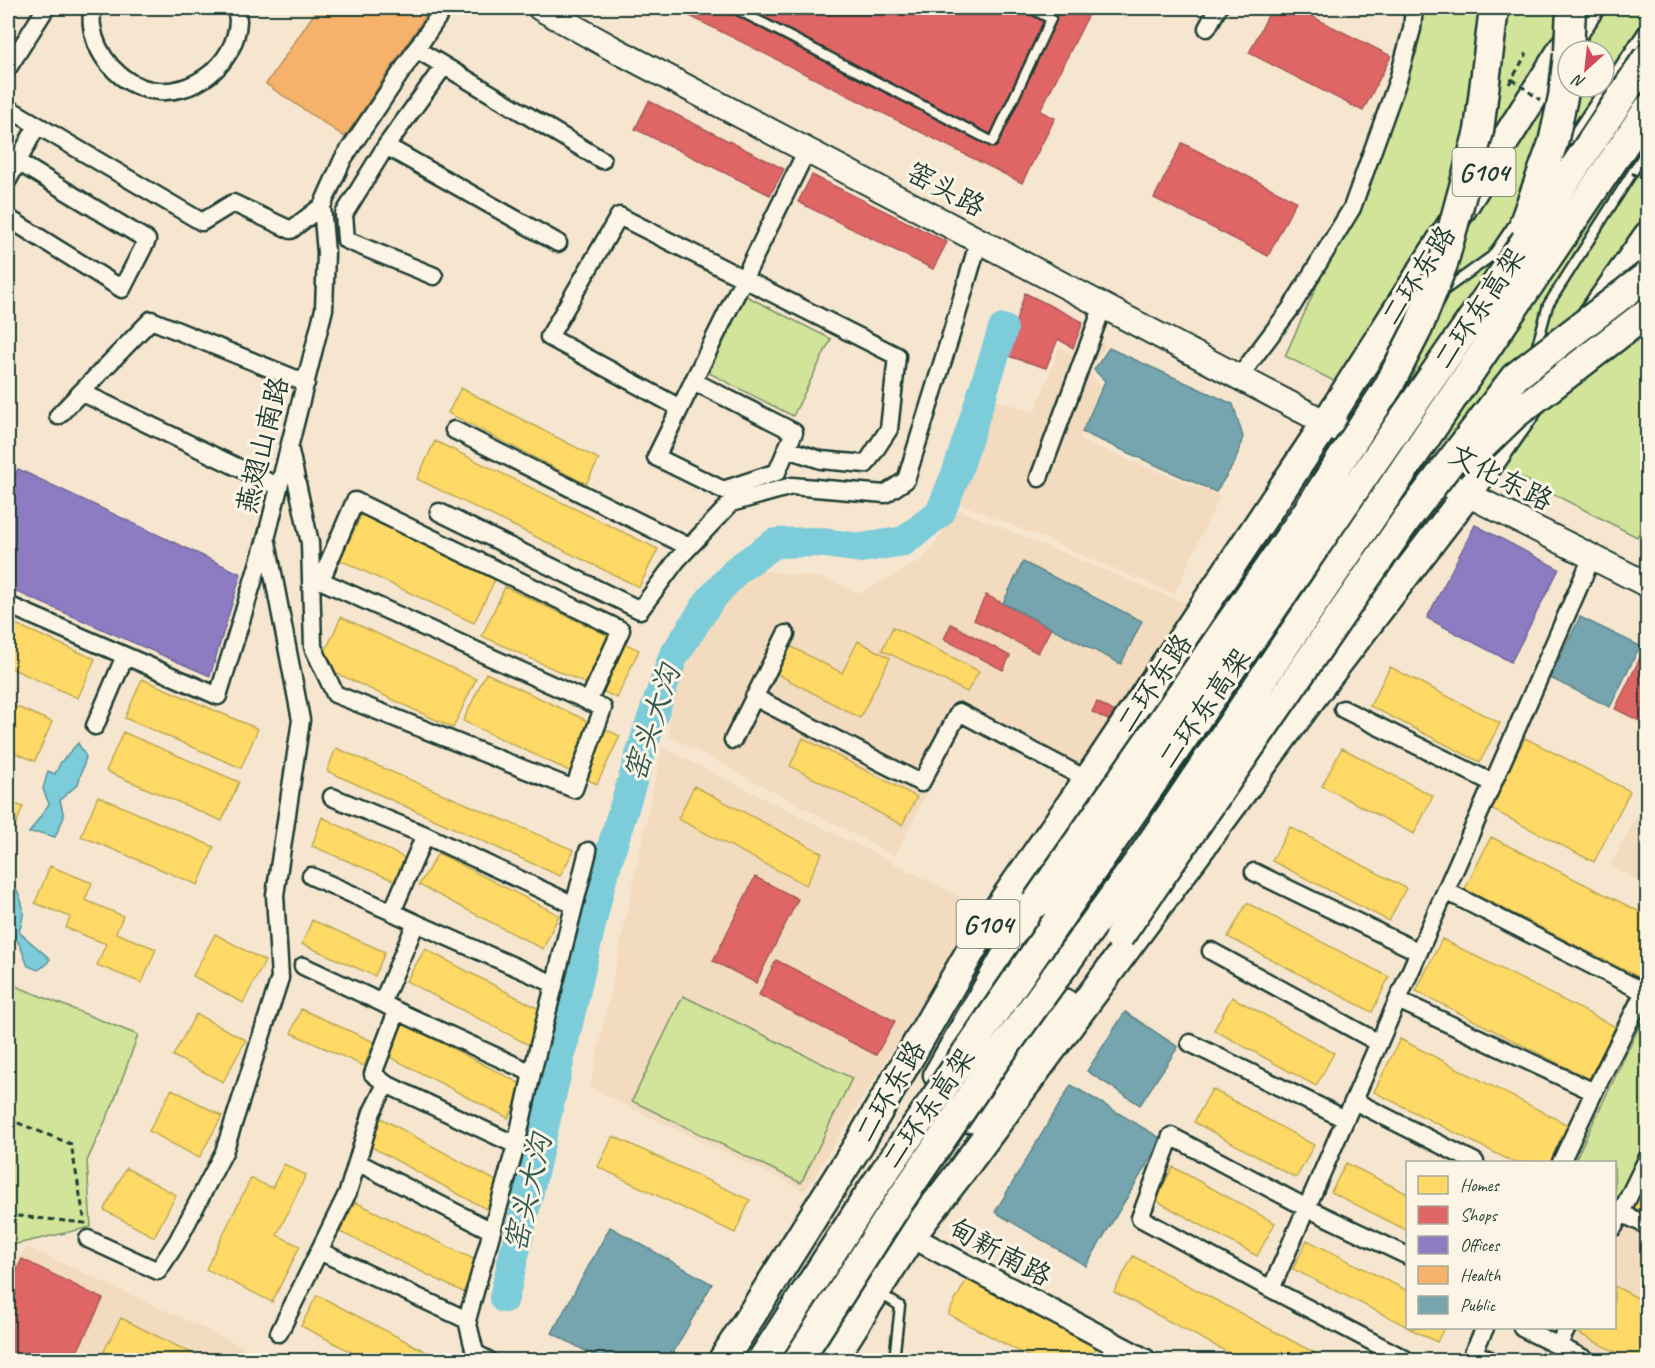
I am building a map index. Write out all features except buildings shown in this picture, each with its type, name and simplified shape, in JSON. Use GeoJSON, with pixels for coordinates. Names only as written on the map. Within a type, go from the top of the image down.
{"type":"FeatureCollection","features":[{"type":"Feature","properties":{"kind":"highway"},"geometry":{"type":"LineString","coordinates":[[832,1360],[876,1292],[892,1205],[1036,903],[1305,515],[1388,387],[1418,328],[1443,264],[1479,131],[1494,8]]}},
{"type":"Feature","properties":{"kind":"highway"},"geometry":{"type":"LineString","coordinates":[[1569,39],[1571,8]]}},
{"type":"Feature","properties":{"kind":"highway","name":"二环东路"},"geometry":{"type":"LineString","coordinates":[[723,1360],[836,1191],[865,1134],[980,935],[1088,780],[1388,331],[1589,8]]}},
{"type":"Feature","properties":{"kind":"highway","name":"二环东高架"},"geometry":{"type":"LineString","coordinates":[[798,1360],[892,1205],[1647,57]]}},
{"type":"Feature","properties":{"kind":"highway"},"geometry":{"type":"LineString","coordinates":[[1508,267],[1553,143],[1563,99]]}},
{"type":"Feature","properties":{"kind":"highway","name":"二环东高架"},"geometry":{"type":"LineString","coordinates":[[762,1360],[892,1205],[1148,847],[1647,109]]}},
{"type":"Feature","properties":{"kind":"highway"},"geometry":{"type":"LineString","coordinates":[[892,1205],[962,1170],[1327,677],[1468,493],[1647,236]]}},
{"type":"Feature","properties":{"kind":"highway"},"geometry":{"type":"LineString","coordinates":[[892,1205],[1119,937],[1401,507],[1515,377],[1647,275]]}},
{"type":"Feature","properties":{"kind":"highway"},"geometry":{"type":"LineString","coordinates":[[1401,507],[1514,415],[1647,312]]}},
{"type":"Feature","properties":{"kind":"main road","name":"窑头路"},"geometry":{"type":"LineString","coordinates":[[540,8],[1326,423]]}},
{"type":"Feature","properties":{"kind":"main road","name":"文化东路"},"geometry":{"type":"LineString","coordinates":[[1326,423],[1647,585]]}},
{"type":"Feature","properties":{"kind":"street"},"geometry":{"type":"LineString","coordinates":[[8,68],[46,8]]}},
{"type":"Feature","properties":{"kind":"street"},"geometry":{"type":"LineString","coordinates":[[92,8],[91,24],[97,47],[110,67],[128,81],[151,90],[176,90],[199,82],[219,67],[232,46],[238,22],[236,8]]}},
{"type":"Feature","properties":{"kind":"street","name":"燕翅山南路"},"geometry":{"type":"LineString","coordinates":[[8,605],[218,696],[266,539],[324,309],[326,253],[322,206],[343,159],[444,8]]}},
{"type":"Feature","properties":{"kind":"street"},"geometry":{"type":"LineString","coordinates":[[1207,28],[1218,8]]}},
{"type":"Feature","properties":{"kind":"street"},"geometry":{"type":"LineString","coordinates":[[1239,377],[1291,308],[1352,208],[1398,80],[1412,29],[1410,10]]}},
{"type":"Feature","properties":{"kind":"street"},"geometry":{"type":"LineString","coordinates":[[416,49],[602,160]]}},
{"type":"Feature","properties":{"kind":"street"},"geometry":{"type":"LineString","coordinates":[[434,276],[346,240],[344,214],[386,146],[444,66]]}},
{"type":"Feature","properties":{"kind":"street"},"geometry":{"type":"LineString","coordinates":[[8,110],[202,222],[233,203],[291,230],[322,206]]}},
{"type":"Feature","properties":{"kind":"street"},"geometry":{"type":"LineString","coordinates":[[8,180],[34,131]]}},
{"type":"Feature","properties":{"kind":"street"},"geometry":{"type":"LineString","coordinates":[[386,146],[558,243]]}},
{"type":"Feature","properties":{"kind":"street"},"geometry":{"type":"LineString","coordinates":[[693,381],[794,432],[777,472],[723,490],[656,457],[693,381],[807,150]]}},
{"type":"Feature","properties":{"kind":"street"},"geometry":{"type":"LineString","coordinates":[[8,218],[122,289],[147,240],[18,162]]}},
{"type":"Feature","properties":{"kind":"street"},"geometry":{"type":"LineString","coordinates":[[680,408],[549,337],[619,216],[897,356],[889,429],[866,464],[821,460],[787,448]]}},
{"type":"Feature","properties":{"kind":"street"},"geometry":{"type":"LineString","coordinates":[[439,512],[640,610],[677,560],[731,503],[792,486],[885,494],[906,480],[979,240]]}},
{"type":"Feature","properties":{"kind":"street"},"geometry":{"type":"LineString","coordinates":[[1039,478],[1103,306]]}},
{"type":"Feature","properties":{"kind":"street"},"geometry":{"type":"LineString","coordinates":[[58,416],[151,320],[306,383]]}},
{"type":"Feature","properties":{"kind":"street"},"geometry":{"type":"LineString","coordinates":[[81,392],[279,487]]}},
{"type":"Feature","properties":{"kind":"street"},"geometry":{"type":"LineString","coordinates":[[454,430],[689,547]]}},
{"type":"Feature","properties":{"kind":"street"},"geometry":{"type":"LineString","coordinates":[[289,447],[316,578],[313,647],[335,694],[574,789],[603,708],[316,578]]}},
{"type":"Feature","properties":{"kind":"street"},"geometry":{"type":"LineString","coordinates":[[316,578],[355,501],[621,630],[588,702]]}},
{"type":"Feature","properties":{"kind":"street"},"geometry":{"type":"LineString","coordinates":[[88,1239],[158,1271],[177,1242],[224,1152],[279,978],[275,895],[302,720],[266,539]]}},
{"type":"Feature","properties":{"kind":"street"},"geometry":{"type":"LineString","coordinates":[[1271,1289],[1592,557]]}},
{"type":"Feature","properties":{"kind":"street"},"geometry":{"type":"LineString","coordinates":[[733,740],[786,634]]}},
{"type":"Feature","properties":{"kind":"street"},"geometry":{"type":"LineString","coordinates":[[95,726],[125,656]]}},
{"type":"Feature","properties":{"kind":"street"},"geometry":{"type":"LineString","coordinates":[[754,697],[921,783],[959,712],[1088,780]]}},
{"type":"Feature","properties":{"kind":"street"},"geometry":{"type":"LineString","coordinates":[[1343,709],[1493,783]]}},
{"type":"Feature","properties":{"kind":"street"},"geometry":{"type":"LineString","coordinates":[[332,797],[425,836],[574,905]]}},
{"type":"Feature","properties":{"kind":"street"},"geometry":{"type":"LineString","coordinates":[[392,912],[425,836]]}},
{"type":"Feature","properties":{"kind":"street"},"geometry":{"type":"LineString","coordinates":[[488,1360],[475,1353],[467,1320],[516,1145],[588,851]]}},
{"type":"Feature","properties":{"kind":"street"},"geometry":{"type":"LineString","coordinates":[[1254,872],[1419,952]]}},
{"type":"Feature","properties":{"kind":"street"},"geometry":{"type":"LineString","coordinates":[[311,876],[554,984]]}},
{"type":"Feature","properties":{"kind":"street"},"geometry":{"type":"LineString","coordinates":[[1446,891],[1644,992],[1561,1161]]}},
{"type":"Feature","properties":{"kind":"street"},"geometry":{"type":"LineString","coordinates":[[382,1003],[416,923]]}},
{"type":"Feature","properties":{"kind":"street"},"geometry":{"type":"LineString","coordinates":[[1210,951],[1379,1043]]}},
{"type":"Feature","properties":{"kind":"street"},"geometry":{"type":"LineString","coordinates":[[303,966],[532,1073]]}},
{"type":"Feature","properties":{"kind":"street"},"geometry":{"type":"LineString","coordinates":[[1398,1000],[1594,1092]]}},
{"type":"Feature","properties":{"kind":"street"},"geometry":{"type":"LineString","coordinates":[[397,1011],[373,1074],[386,1084],[516,1145]]}},
{"type":"Feature","properties":{"kind":"street"},"geometry":{"type":"LineString","coordinates":[[1190,1043],[1345,1119]]}},
{"type":"Feature","properties":{"kind":"street"},"geometry":{"type":"LineString","coordinates":[[279,1333],[348,1192],[372,1112],[386,1084]]}},
{"type":"Feature","properties":{"kind":"street"},"geometry":{"type":"LineString","coordinates":[[1354,1101],[1473,1161]]}},
{"type":"Feature","properties":{"kind":"street"},"geometry":{"type":"LineString","coordinates":[[1406,1256],[1306,1208],[1171,1136],[1140,1218],[1407,1360]]}},
{"type":"Feature","properties":{"kind":"street"},"geometry":{"type":"LineString","coordinates":[[1647,1157],[1618,1220],[1647,1227]]}},
{"type":"Feature","properties":{"kind":"street"},"geometry":{"type":"LineString","coordinates":[[357,1162],[492,1231]]}},
{"type":"Feature","properties":{"kind":"street","name":"甸新南路"},"geometry":{"type":"LineString","coordinates":[[836,1191],[892,1205],[1145,1360]]}},
{"type":"Feature","properties":{"kind":"street"},"geometry":{"type":"LineString","coordinates":[[319,1251],[467,1320]]}},
{"type":"Feature","properties":{"kind":"street"},"geometry":{"type":"LineString","coordinates":[[1485,1329],[1473,1353],[1490,1360]]}},
{"type":"Feature","properties":{"kind":"street"},"geometry":{"type":"LineString","coordinates":[[1524,1329],[1587,1360]]}},
{"type":"Feature","properties":{"kind":"street"},"geometry":{"type":"LineString","coordinates":[[1558,1346],[1566,1329]]}},
{"type":"Feature","properties":{"kind":"lane"},"geometry":{"type":"LineString","coordinates":[[734,8],[993,142],[1051,19],[1030,8]]}},
{"type":"Feature","properties":{"kind":"lane"},"geometry":{"type":"LineString","coordinates":[[1416,310],[1492,256],[1647,24]]}},
{"type":"Feature","properties":{"kind":"lane"},"geometry":{"type":"LineString","coordinates":[[1528,380],[1548,305],[1647,148]]}},
{"type":"Feature","properties":{"kind":"lane"},"geometry":{"type":"LineString","coordinates":[[1517,423],[1525,391]]}},
{"type":"Feature","properties":{"kind":"lane"},"geometry":{"type":"LineString","coordinates":[[1326,423],[1349,458]]}},
{"type":"Feature","properties":{"kind":"lane"},"geometry":{"type":"LineString","coordinates":[[1355,467],[1366,485]]}},
{"type":"Feature","properties":{"kind":"lane"},"geometry":{"type":"LineString","coordinates":[[1420,494],[1468,493]]}},
{"type":"Feature","properties":{"kind":"lane"},"geometry":{"type":"LineString","coordinates":[[1372,494],[1401,507]]}},
{"type":"Feature","properties":{"kind":"lane"},"geometry":{"type":"LineString","coordinates":[[997,1033],[1312,580]]}},
{"type":"Feature","properties":{"kind":"lane"},"geometry":{"type":"LineString","coordinates":[[876,1292],[900,1306],[894,1360]]}},
{"type":"Feature","properties":{"kind":"lane"},"geometry":{"type":"LineString","coordinates":[[81,1360],[82,1358],[88,1360]]}},
{"type":"Feature","properties":{"kind":"path"},"geometry":{"type":"LineString","coordinates":[[1506,88],[1527,53]]}},
{"type":"Feature","properties":{"kind":"path"},"geometry":{"type":"LineString","coordinates":[[8,1119],[71,1144],[85,1223],[8,1215]]}},
{"type":"Feature","properties":{"kind":"shaded area"},"geometry":{"type":"Polygon","coordinates":[[[1085,331],[1106,346],[1088,371],[1100,385],[1080,440],[1220,496],[1174,594],[955,501],[990,398],[1035,412],[1060,346],[1071,355],[1085,331]]]}},
{"type":"Feature","properties":{"kind":"shaded area"},"geometry":{"type":"Polygon","coordinates":[[[952,507],[1191,606],[1085,770],[968,710],[895,856],[669,736],[668,706],[673,657],[703,604],[760,570],[822,578],[860,593],[922,560],[941,535],[952,507]]]}},
{"type":"Feature","properties":{"kind":"shaded area"},"geometry":{"type":"Polygon","coordinates":[[[662,747],[981,907],[805,1191],[590,1088],[662,747]]]}},
{"type":"Feature","properties":{"kind":"shaded area"},"geometry":{"type":"Polygon","coordinates":[[[1647,796],[1647,886],[1610,866],[1647,796]]]}},
{"type":"Feature","properties":{"kind":"shaded area"},"geometry":{"type":"Polygon","coordinates":[[[1616,1176],[1647,1192],[1647,1360],[1600,1360],[1537,1329],[1616,1329],[1616,1176]]]}},
{"type":"Feature","properties":{"kind":"shaded area"},"geometry":{"type":"Polygon","coordinates":[[[27,1247],[273,1360],[8,1360],[8,1271],[27,1247]]]}},
{"type":"Feature","properties":{"kind":"green space"},"geometry":{"type":"Polygon","coordinates":[[[1420,8],[1647,8],[1648,518],[1637,537],[1285,356],[1371,166],[1417,51],[1420,8]]]}},
{"type":"Feature","properties":{"kind":"green space"},"geometry":{"type":"Polygon","coordinates":[[[746,296],[831,339],[793,416],[707,372],[746,296]]]}},
{"type":"Feature","properties":{"kind":"green space"},"geometry":{"type":"Polygon","coordinates":[[[8,983],[138,1035],[113,1104],[87,1161],[91,1227],[8,1246],[8,983]]]}},
{"type":"Feature","properties":{"kind":"green space"},"geometry":{"type":"Polygon","coordinates":[[[683,996],[852,1078],[801,1183],[632,1101],[683,996]]]}},
{"type":"Feature","properties":{"kind":"green space"},"geometry":{"type":"Polygon","coordinates":[[[1647,1011],[1647,1139],[1616,1205],[1616,1161],[1574,1161],[1647,1011]]]}},
{"type":"Feature","properties":{"kind":"water"},"geometry":{"type":"Polygon","coordinates":[[[78,743],[86,757],[78,784],[60,800],[64,817],[55,837],[41,833],[29,833],[49,804],[43,789],[48,771],[55,774],[61,762],[78,743]]]}},
{"type":"Feature","properties":{"kind":"water"},"geometry":{"type":"Polygon","coordinates":[[[17,890],[23,911],[19,932],[50,959],[38,970],[28,966],[18,942],[8,930],[8,894],[17,890]]]}},
{"type":"Feature","properties":{"kind":"waterway","name":"窑头大沟"},"geometry":{"type":"LineString","coordinates":[[504,1298],[601,882],[673,657],[710,600],[738,569],[775,543],[817,542],[861,548],[904,541],[940,513],[957,472],[1003,329]]}}]}
